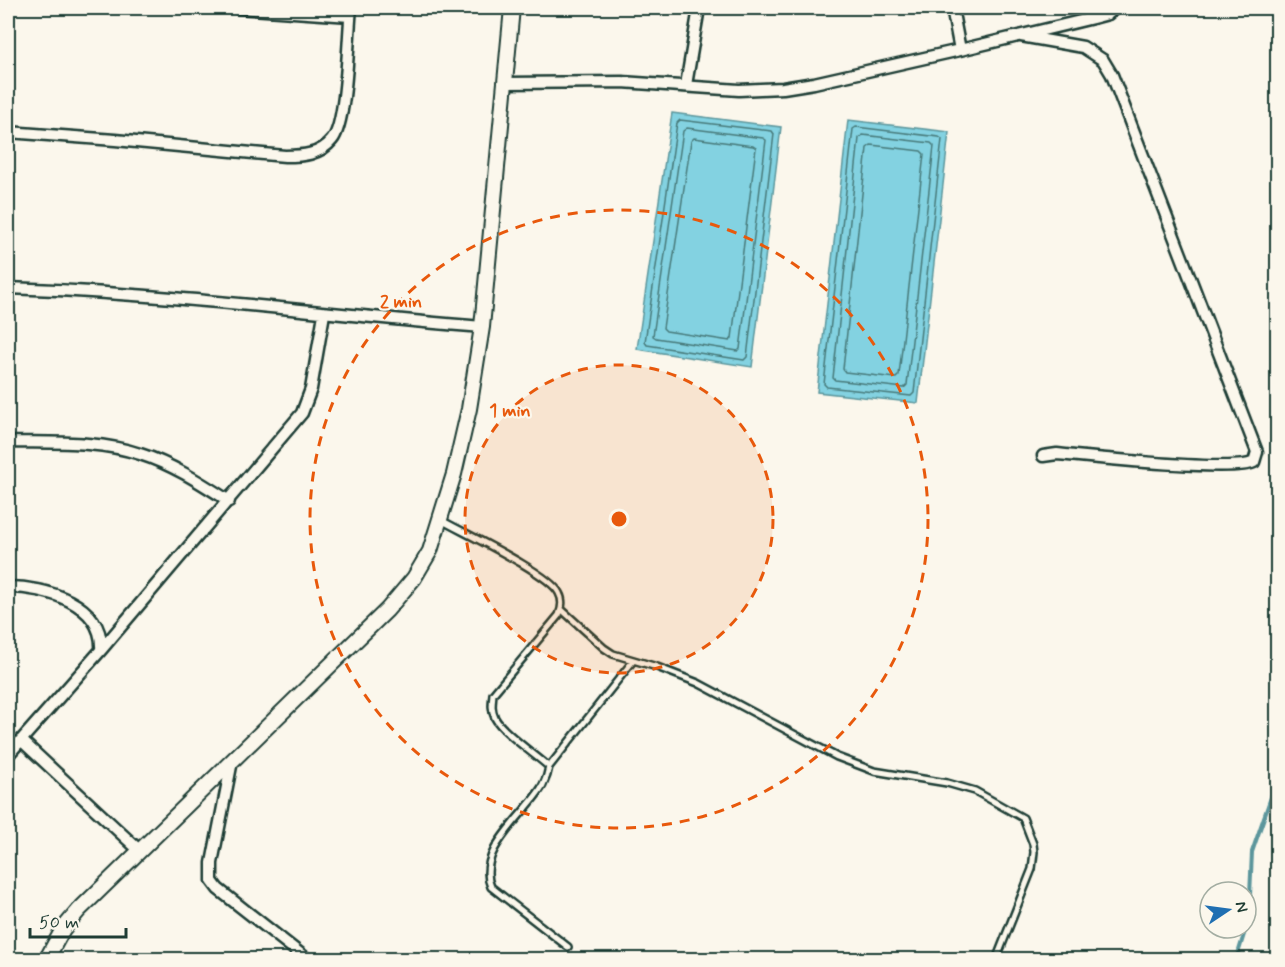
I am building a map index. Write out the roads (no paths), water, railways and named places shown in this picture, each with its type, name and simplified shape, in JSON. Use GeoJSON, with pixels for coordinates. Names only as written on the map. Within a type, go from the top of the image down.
{"type":"FeatureCollection","features":[{"type":"Feature","properties":{"kind":"street"},"geometry":{"type":"LineString","coordinates":[[8,132],[285,156],[306,155],[319,151],[333,140],[341,119],[351,12],[238,8]]}},
{"type":"Feature","properties":{"kind":"street"},"geometry":{"type":"LineString","coordinates":[[46,960],[63,929],[79,910],[387,610],[414,578],[430,551],[470,409],[482,327],[512,8]]}},
{"type":"Feature","properties":{"kind":"street"},"geometry":{"type":"LineString","coordinates":[[686,85],[699,8]]}},
{"type":"Feature","properties":{"kind":"street"},"geometry":{"type":"LineString","coordinates":[[952,8],[960,50]]}},
{"type":"Feature","properties":{"kind":"street"},"geometry":{"type":"LineString","coordinates":[[505,82],[590,81],[739,90],[783,88],[1021,36],[1108,14],[1115,8]]}},
{"type":"Feature","properties":{"kind":"street"},"geometry":{"type":"LineString","coordinates":[[1021,36],[1083,46],[1103,60],[1112,75],[1257,452],[1254,462],[1239,466],[1152,463],[1057,454],[1042,456]]}},
{"type":"Feature","properties":{"kind":"street"},"geometry":{"type":"LineString","coordinates":[[8,288],[69,290],[482,327]]}},
{"type":"Feature","properties":{"kind":"street"},"geometry":{"type":"LineString","coordinates":[[8,756],[229,501],[302,413],[311,389],[324,314]]}},
{"type":"Feature","properties":{"kind":"street"},"geometry":{"type":"LineString","coordinates":[[8,442],[92,446],[121,449],[140,454],[195,479],[229,501]]}},
{"type":"Feature","properties":{"kind":"street"},"geometry":{"type":"LineString","coordinates":[[8,587],[30,587],[65,599],[94,622],[102,638],[101,650]]}},
{"type":"Feature","properties":{"kind":"street"},"geometry":{"type":"LineString","coordinates":[[21,740],[140,851]]}},
{"type":"Feature","properties":{"kind":"street"},"geometry":{"type":"LineString","coordinates":[[232,761],[212,863],[212,880],[218,889],[308,960]]}},
{"type":"Feature","properties":{"kind":"lane"},"geometry":{"type":"LineString","coordinates":[[440,520],[538,573],[559,592],[562,601],[559,615],[493,694],[492,704],[496,720],[504,729],[549,767]]}},
{"type":"Feature","properties":{"kind":"lane"},"geometry":{"type":"LineString","coordinates":[[561,609],[604,648],[633,661],[698,682],[854,765],[900,777],[947,783],[975,792],[1023,818],[1033,844],[1032,869],[996,960]]}},
{"type":"Feature","properties":{"kind":"lane"},"geometry":{"type":"LineString","coordinates":[[568,947],[491,887],[488,873],[491,857],[542,786],[549,767],[633,661]]}},
{"type":"Feature","properties":{"kind":"water"},"geometry":{"type":"Polygon","coordinates":[[[672,113],[781,127],[752,367],[637,349],[672,113]]]}},
{"type":"Feature","properties":{"kind":"water"},"geometry":{"type":"Polygon","coordinates":[[[848,120],[949,132],[918,403],[817,392],[848,120]]]}},
{"type":"Feature","properties":{"kind":"waterway"},"geometry":{"type":"LineString","coordinates":[[1251,880],[1252,852],[1278,777]]}},
{"type":"Feature","properties":{"kind":"waterway"},"geometry":{"type":"LineString","coordinates":[[1236,960],[1242,940]]}}]}
